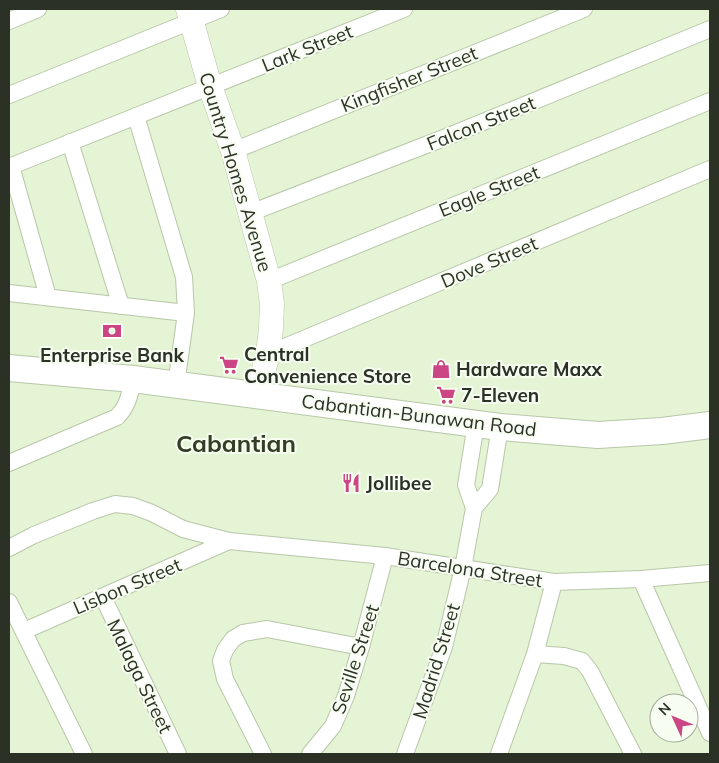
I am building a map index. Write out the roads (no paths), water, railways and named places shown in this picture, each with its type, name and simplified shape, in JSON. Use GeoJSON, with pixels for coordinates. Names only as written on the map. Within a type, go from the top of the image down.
{"type":"FeatureCollection","features":[{"type":"Feature","properties":{"kind":"main road","name":"Country Homes Avenue"},"geometry":{"type":"LineString","coordinates":[[190,15],[210,86],[233,150],[269,281],[272,304],[271,328],[268,354],[257,395]]}},
{"type":"Feature","properties":{"kind":"main road","name":"Cabantian-Bunawan Road"},"geometry":{"type":"LineString","coordinates":[[9,368],[133,379],[488,426],[598,435],[662,431],[710,425]]}},
{"type":"Feature","properties":{"kind":"street"},"geometry":{"type":"LineString","coordinates":[[9,21],[38,9]]}},
{"type":"Feature","properties":{"kind":"street"},"geometry":{"type":"LineString","coordinates":[[9,95],[190,15],[222,9]]}},
{"type":"Feature","properties":{"kind":"street","name":"Lark Street"},"geometry":{"type":"LineString","coordinates":[[10,166],[404,9]]}},
{"type":"Feature","properties":{"kind":"street","name":"Kingfisher Street"},"geometry":{"type":"LineString","coordinates":[[233,150],[584,9]]}},
{"type":"Feature","properties":{"kind":"street","name":"Falcon Street"},"geometry":{"type":"LineString","coordinates":[[250,213],[444,138],[710,29]]}},
{"type":"Feature","properties":{"kind":"street","name":"Eagle Street"},"geometry":{"type":"LineString","coordinates":[[269,281],[710,101]]}},
{"type":"Feature","properties":{"kind":"street"},"geometry":{"type":"LineString","coordinates":[[136,116],[179,257],[185,285],[186,313],[176,385]]}},
{"type":"Feature","properties":{"kind":"street"},"geometry":{"type":"LineString","coordinates":[[70,142],[121,306]]}},
{"type":"Feature","properties":{"kind":"street"},"geometry":{"type":"LineString","coordinates":[[10,166],[48,297]]}},
{"type":"Feature","properties":{"kind":"street","name":"Dove Street"},"geometry":{"type":"LineString","coordinates":[[268,354],[710,170]]}},
{"type":"Feature","properties":{"kind":"street"},"geometry":{"type":"LineString","coordinates":[[9,293],[186,313]]}},
{"type":"Feature","properties":{"kind":"street"},"geometry":{"type":"LineString","coordinates":[[9,463],[117,417],[122,413],[130,399],[133,379]]}},
{"type":"Feature","properties":{"kind":"street","name":"Madrid Street"},"geometry":{"type":"LineString","coordinates":[[474,508],[466,486],[488,426]]}},
{"type":"Feature","properties":{"kind":"street","name":"Madrid Street"},"geometry":{"type":"LineString","coordinates":[[405,754],[444,647],[474,508],[490,489],[488,426]]}},
{"type":"Feature","properties":{"kind":"street","name":"Barcelona Street"},"geometry":{"type":"LineString","coordinates":[[9,548],[34,535],[115,504],[133,506],[152,513],[183,529],[229,542],[385,556],[554,582],[641,579],[710,573]]}},
{"type":"Feature","properties":{"kind":"street","name":"Lisbon Street"},"geometry":{"type":"LineString","coordinates":[[24,630],[229,542]]}},
{"type":"Feature","properties":{"kind":"street","name":"Seville Street"},"geometry":{"type":"LineString","coordinates":[[310,754],[333,726],[346,696],[385,556]]}},
{"type":"Feature","properties":{"kind":"street"},"geometry":{"type":"LineString","coordinates":[[641,579],[710,733]]}},
{"type":"Feature","properties":{"kind":"street"},"geometry":{"type":"LineString","coordinates":[[499,754],[535,654],[554,582]]}},
{"type":"Feature","properties":{"kind":"street","name":"Malaga Street"},"geometry":{"type":"LineString","coordinates":[[103,597],[178,754]]}},
{"type":"Feature","properties":{"kind":"street"},"geometry":{"type":"LineString","coordinates":[[9,602],[84,754]]}},
{"type":"Feature","properties":{"kind":"street"},"geometry":{"type":"LineString","coordinates":[[263,754],[225,679],[222,661],[225,650],[233,639],[244,633],[266,629],[361,647]]}},
{"type":"Feature","properties":{"kind":"street"},"geometry":{"type":"LineString","coordinates":[[535,654],[564,656],[582,661],[590,671],[633,754]]}},
{"type":"Feature","properties":{"kind":"place","name":"Enterprise Bank"},"geometry":{"type":"Point","coordinates":[112,331]}},
{"type":"Feature","properties":{"kind":"place","name":"Central Convenience Store"},"geometry":{"type":"Point","coordinates":[229,365]}},
{"type":"Feature","properties":{"kind":"place","name":"Hardware Maxx"},"geometry":{"type":"Point","coordinates":[441,369]}},
{"type":"Feature","properties":{"kind":"place","name":"7-Eleven"},"geometry":{"type":"Point","coordinates":[446,395]}},
{"type":"Feature","properties":{"kind":"place","name":"Jollibee"},"geometry":{"type":"Point","coordinates":[351,483]}},
{"type":"Feature","properties":{"kind":"district","name":"Cabantian"},"geometry":{"type":"Point","coordinates":[236,443]}}]}
